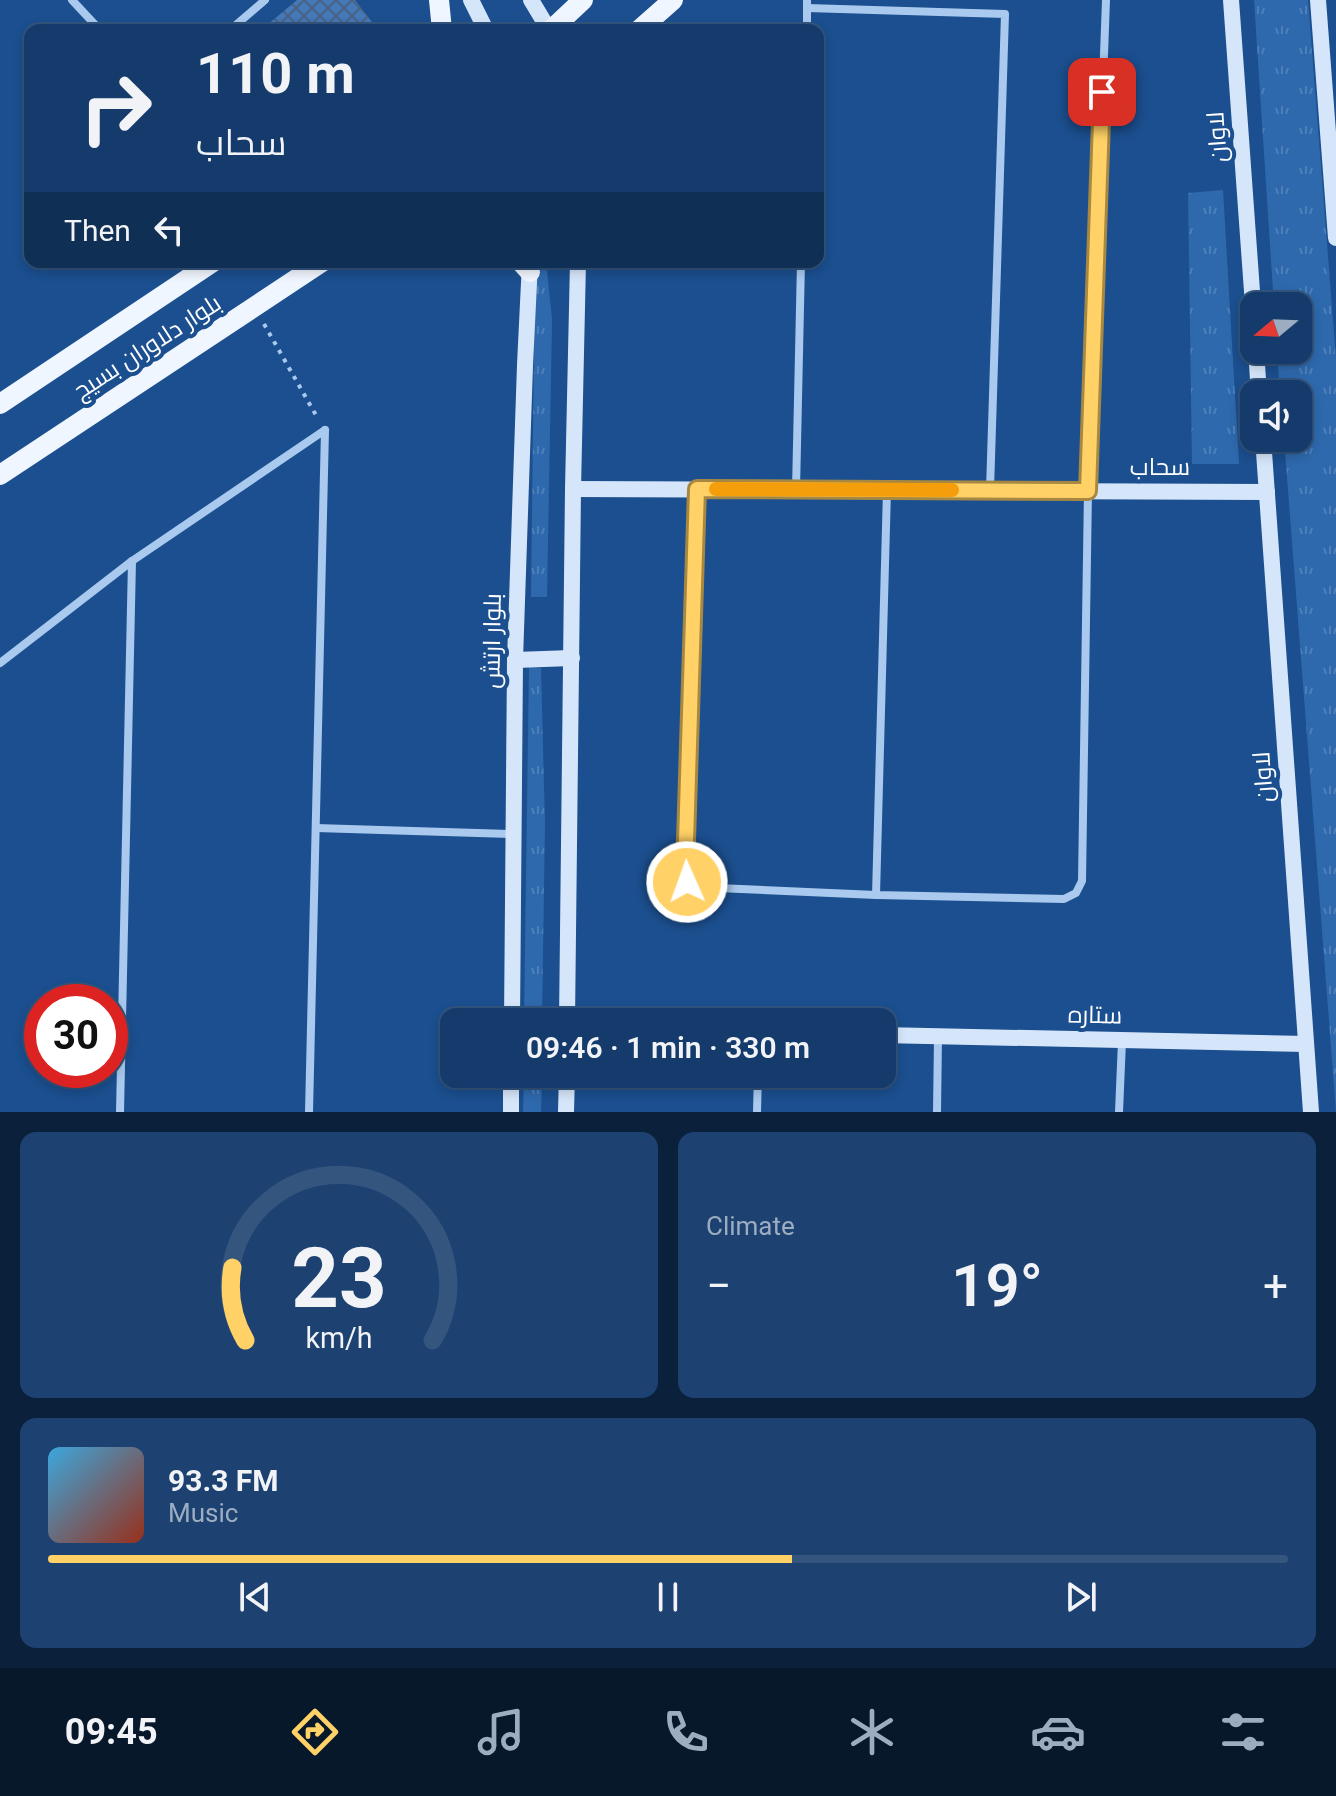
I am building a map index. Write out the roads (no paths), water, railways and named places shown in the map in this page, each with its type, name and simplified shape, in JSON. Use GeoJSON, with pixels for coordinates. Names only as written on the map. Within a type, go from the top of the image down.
{"type":"FeatureCollection","features":[{"type":"Feature","properties":{"kind":"main road"},"geometry":{"type":"LineString","coordinates":[[439,0],[441,24]]}},
{"type":"Feature","properties":{"kind":"main road"},"geometry":{"type":"LineString","coordinates":[[557,24],[583,0]]}},
{"type":"Feature","properties":{"kind":"main road"},"geometry":{"type":"LineString","coordinates":[[646,24],[673,0]]}},
{"type":"Feature","properties":{"kind":"main road"},"geometry":{"type":"LineString","coordinates":[[661,24],[683,0]]}},
{"type":"Feature","properties":{"kind":"main road","name":"بلوار دلاوران بسیج"},"geometry":{"type":"LineString","coordinates":[[0,404],[204,268]]}},
{"type":"Feature","properties":{"kind":"main road","name":"بلوار دلاوران بسیج"},"geometry":{"type":"LineString","coordinates":[[0,475],[312,268]]}},
{"type":"Feature","properties":{"kind":"street"},"geometry":{"type":"LineString","coordinates":[[72,0],[94,24]]}},
{"type":"Feature","properties":{"kind":"street"},"geometry":{"type":"LineString","coordinates":[[237,24],[265,0]]}},
{"type":"Feature","properties":{"kind":"street"},"geometry":{"type":"LineString","coordinates":[[471,0],[483,24]]}},
{"type":"Feature","properties":{"kind":"street"},"geometry":{"type":"LineString","coordinates":[[531,0],[546,24]]}},
{"type":"Feature","properties":{"kind":"street"},"geometry":{"type":"LineString","coordinates":[[697,489],[687,882],[694,887],[876,895],[1064,899],[1076,893],[1082,881],[1088,491],[1106,0]]}},
{"type":"Feature","properties":{"kind":"street","name":"لاوان"},"geometry":{"type":"LineString","coordinates":[[1231,0],[1252,292]]}},
{"type":"Feature","properties":{"kind":"street"},"geometry":{"type":"LineString","coordinates":[[1318,0],[1336,238]]}},
{"type":"Feature","properties":{"kind":"street"},"geometry":{"type":"LineString","coordinates":[[807,4],[1005,14],[990,490]]}},
{"type":"Feature","properties":{"kind":"street","name":"بلوار ارتش"},"geometry":{"type":"LineString","coordinates":[[512,1008],[515,660],[527,268]]}},
{"type":"Feature","properties":{"kind":"street"},"geometry":{"type":"LineString","coordinates":[[567,1008],[578,268]]}},
{"type":"Feature","properties":{"kind":"street"},"geometry":{"type":"LineString","coordinates":[[796,490],[801,268]]}},
{"type":"Feature","properties":{"kind":"street"},"geometry":{"type":"LineString","coordinates":[[0,663],[132,561],[325,430],[309,1112]]}},
{"type":"Feature","properties":{"kind":"street","name":"لاوان"},"geometry":{"type":"LineString","coordinates":[[1264,452],[1311,1112]]}},
{"type":"Feature","properties":{"kind":"street","name":"سحاب"},"geometry":{"type":"LineString","coordinates":[[573,489],[1267,492]]}},
{"type":"Feature","properties":{"kind":"street"},"geometry":{"type":"LineString","coordinates":[[876,895],[887,490]]}},
{"type":"Feature","properties":{"kind":"street"},"geometry":{"type":"LineString","coordinates":[[120,1112],[132,561]]}},
{"type":"Feature","properties":{"kind":"street"},"geometry":{"type":"LineString","coordinates":[[515,660],[572,658]]}},
{"type":"Feature","properties":{"kind":"street"},"geometry":{"type":"LineString","coordinates":[[316,828],[514,835]]}},
{"type":"Feature","properties":{"kind":"street","name":"ستاره"},"geometry":{"type":"LineString","coordinates":[[896,1035],[1306,1044]]}},
{"type":"Feature","properties":{"kind":"street"},"geometry":{"type":"LineString","coordinates":[[937,1112],[938,1036]]}},
{"type":"Feature","properties":{"kind":"street"},"geometry":{"type":"LineString","coordinates":[[1119,1112],[1122,1040]]}},
{"type":"Feature","properties":{"kind":"street"},"geometry":{"type":"LineString","coordinates":[[511,1088],[511,1112]]}},
{"type":"Feature","properties":{"kind":"street"},"geometry":{"type":"LineString","coordinates":[[566,1112],[567,1088]]}},
{"type":"Feature","properties":{"kind":"street"},"geometry":{"type":"LineString","coordinates":[[757,1112],[758,1088]]}}]}
